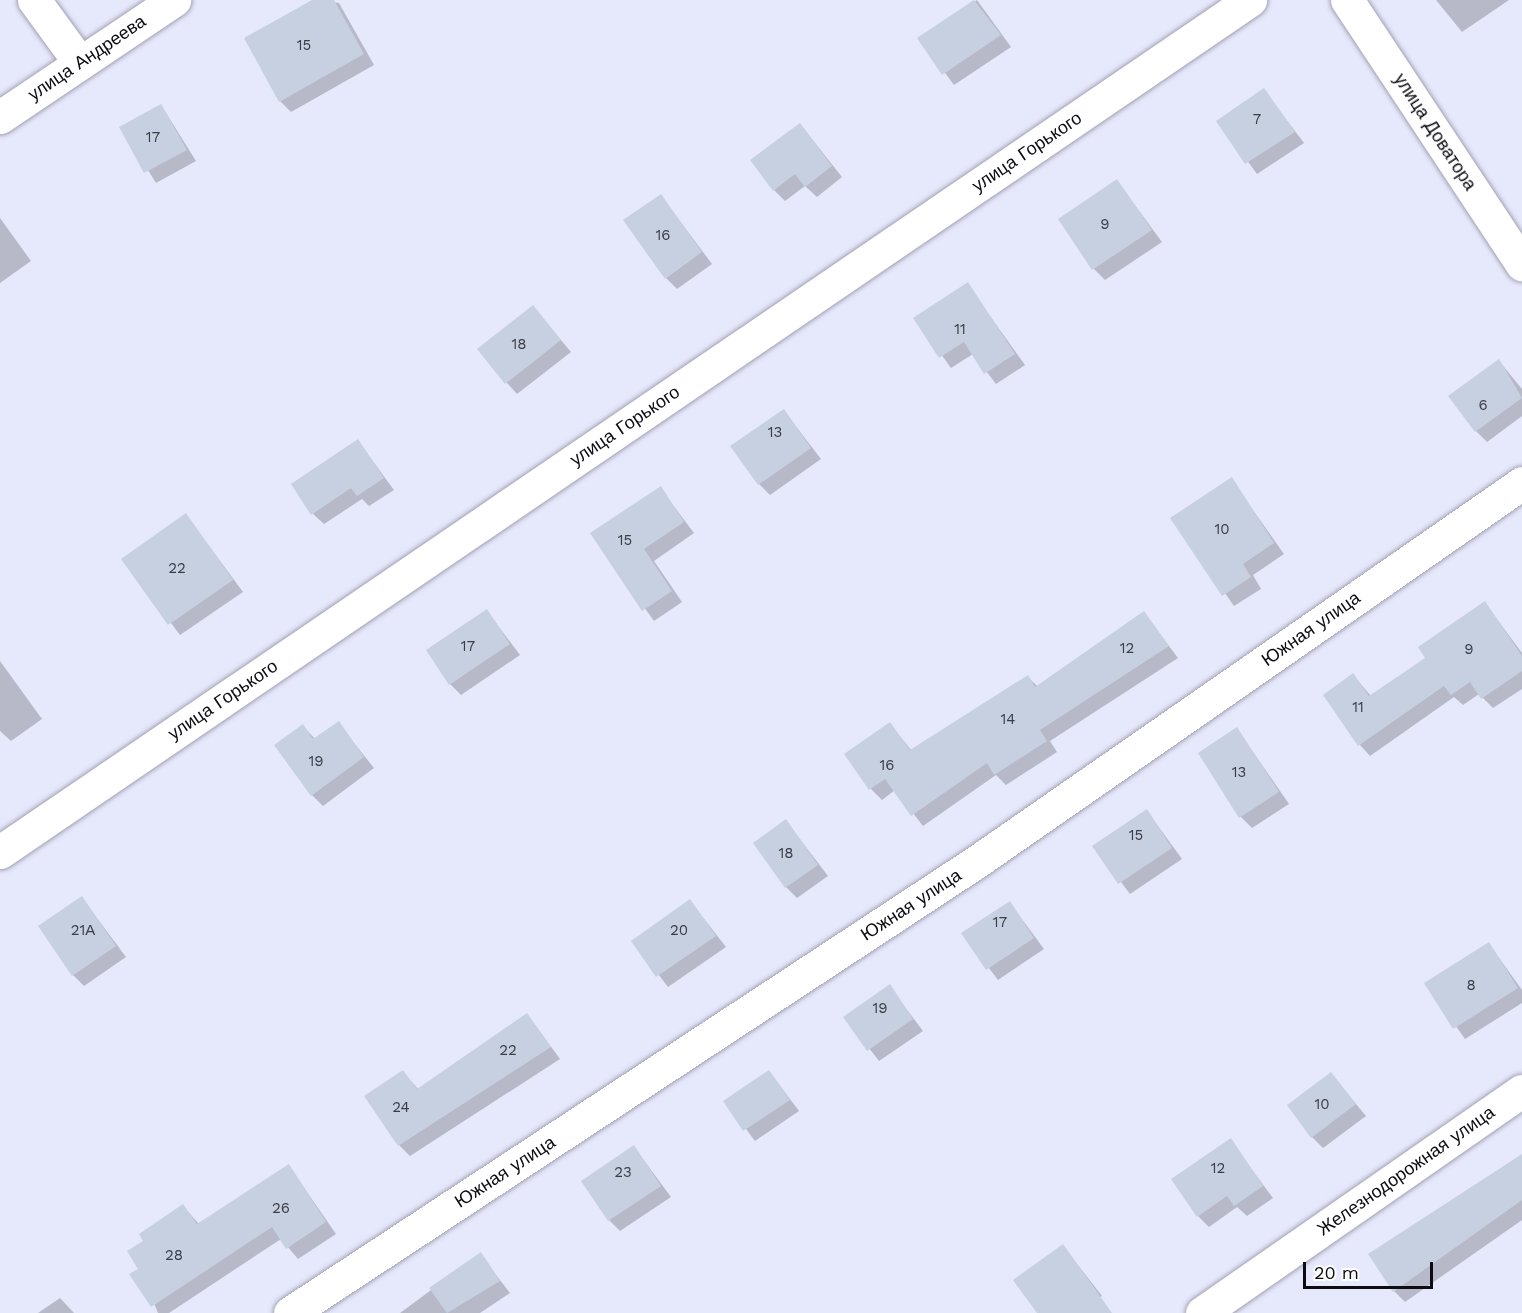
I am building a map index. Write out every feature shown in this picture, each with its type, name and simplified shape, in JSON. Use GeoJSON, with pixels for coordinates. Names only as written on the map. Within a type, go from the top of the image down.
{"type":"FeatureCollection","features":[{"type":"Feature","properties":{"kind":"street"},"geometry":{"type":"LineString","coordinates":[[34,0],[80,63]]}},
{"type":"Feature","properties":{"kind":"street","name":"улица Андреева"},"geometry":{"type":"LineString","coordinates":[[0,117],[174,0]]}},
{"type":"Feature","properties":{"kind":"street","name":"улица Горького"},"geometry":{"type":"LineString","coordinates":[[0,852],[1250,0]]}},
{"type":"Feature","properties":{"kind":"street","name":"улица Доватора"},"geometry":{"type":"LineString","coordinates":[[1347,0],[1522,264]]}},
{"type":"Feature","properties":{"kind":"street","name":"Южная улица"},"geometry":{"type":"LineString","coordinates":[[290,1313],[979,860],[1522,483]]}},
{"type":"Feature","properties":{"kind":"street","name":"Железнодорожная улица"},"geometry":{"type":"LineString","coordinates":[[1202,1313],[1522,1091]]}},
{"type":"Feature","properties":{"kind":"building"},"geometry":{"type":"Polygon","coordinates":[[[312,0],[334,0],[364,54],[279,102],[244,38],[312,0]]]}},
{"type":"Feature","properties":{"kind":"building"},"geometry":{"type":"Polygon","coordinates":[[[974,0],[1001,35],[942,75],[917,38],[974,0]]]}},
{"type":"Feature","properties":{"kind":"building"},"geometry":{"type":"Polygon","coordinates":[[[1264,88],[1295,132],[1245,164],[1216,121],[1264,88]]]}},
{"type":"Feature","properties":{"kind":"building"},"geometry":{"type":"Polygon","coordinates":[[[161,104],[187,150],[144,173],[119,127],[161,104]]]}},
{"type":"Feature","properties":{"kind":"building"},"geometry":{"type":"Polygon","coordinates":[[[800,123],[832,166],[805,187],[795,174],[773,191],[750,160],[800,123]]]}},
{"type":"Feature","properties":{"kind":"building"},"geometry":{"type":"Polygon","coordinates":[[[1117,179],[1152,230],[1092,270],[1058,219],[1117,179]]]}},
{"type":"Feature","properties":{"kind":"building"},"geometry":{"type":"Polygon","coordinates":[[[661,194],[702,252],[665,279],[623,220],[661,194]]]}},
{"type":"Feature","properties":{"kind":"building"},"geometry":{"type":"Polygon","coordinates":[[[968,282],[1015,354],[984,374],[964,342],[939,358],[913,318],[968,282]]]}},
{"type":"Feature","properties":{"kind":"building"},"geometry":{"type":"Polygon","coordinates":[[[533,305],[561,340],[505,384],[477,349],[533,305]]]}},
{"type":"Feature","properties":{"kind":"building"},"geometry":{"type":"Polygon","coordinates":[[[1499,359],[1522,398],[1475,432],[1448,396],[1499,359]]]}},
{"type":"Feature","properties":{"kind":"building"},"geometry":{"type":"Polygon","coordinates":[[[784,409],[811,448],[758,485],[730,446],[784,409]]]}},
{"type":"Feature","properties":{"kind":"building"},"geometry":{"type":"Polygon","coordinates":[[[358,439],[384,478],[357,496],[351,488],[311,515],[291,484],[358,439]]]}},
{"type":"Feature","properties":{"kind":"building"},"geometry":{"type":"Polygon","coordinates":[[[1232,477],[1274,543],[1243,564],[1251,577],[1222,596],[1170,518],[1232,477]]]}},
{"type":"Feature","properties":{"kind":"building"},"geometry":{"type":"Polygon","coordinates":[[[661,486],[684,522],[644,549],[672,591],[642,611],[590,533],[661,486]]]}},
{"type":"Feature","properties":{"kind":"building"},"geometry":{"type":"Polygon","coordinates":[[[186,513],[233,580],[168,625],[121,559],[186,513]]]}},
{"type":"Feature","properties":{"kind":"building"},"geometry":{"type":"Polygon","coordinates":[[[1485,601],[1522,656],[1522,671],[1481,699],[1470,682],[1451,695],[1444,686],[1358,746],[1323,695],[1353,673],[1369,696],[1425,658],[1418,647],[1485,601]]]}},
{"type":"Feature","properties":{"kind":"building"},"geometry":{"type":"Polygon","coordinates":[[[487,609],[510,644],[449,685],[426,650],[487,609]]]}},
{"type":"Feature","properties":{"kind":"building"},"geometry":{"type":"Polygon","coordinates":[[[1144,611],[1169,646],[1040,730],[1047,741],[994,775],[987,763],[911,816],[885,779],[869,790],[844,754],[890,722],[910,750],[1028,675],[1035,687],[1144,611]]]}},
{"type":"Feature","properties":{"kind":"building"},"geometry":{"type":"Polygon","coordinates":[[[339,721],[364,757],[311,796],[274,745],[303,724],[313,739],[339,721]]]}},
{"type":"Feature","properties":{"kind":"building"},"geometry":{"type":"Polygon","coordinates":[[[1237,727],[1279,792],[1239,818],[1198,753],[1237,727]]]}},
{"type":"Feature","properties":{"kind":"building"},"geometry":{"type":"Polygon","coordinates":[[[1147,809],[1172,848],[1118,884],[1092,846],[1147,809]]]}},
{"type":"Feature","properties":{"kind":"building"},"geometry":{"type":"Polygon","coordinates":[[[786,819],[818,865],[785,888],[753,843],[786,819]]]}},
{"type":"Feature","properties":{"kind":"building"},"geometry":{"type":"Polygon","coordinates":[[[82,896],[116,946],[72,976],[38,926],[82,896]]]}},
{"type":"Feature","properties":{"kind":"building"},"geometry":{"type":"Polygon","coordinates":[[[690,899],[716,936],[656,977],[631,941],[690,899]]]}},
{"type":"Feature","properties":{"kind":"building"},"geometry":{"type":"Polygon","coordinates":[[[1010,901],[1034,938],[986,970],[961,933],[1010,901]]]}},
{"type":"Feature","properties":{"kind":"building"},"geometry":{"type":"Polygon","coordinates":[[[1489,942],[1518,988],[1453,1029],[1424,983],[1489,942]]]}},
{"type":"Feature","properties":{"kind":"building"},"geometry":{"type":"Polygon","coordinates":[[[890,984],[913,1019],[867,1051],[843,1017],[890,984]]]}},
{"type":"Feature","properties":{"kind":"building"},"geometry":{"type":"Polygon","coordinates":[[[527,1013],[551,1047],[398,1146],[364,1096],[403,1070],[417,1089],[527,1013]]]}},
{"type":"Feature","properties":{"kind":"building"},"geometry":{"type":"Polygon","coordinates":[[[769,1070],[790,1100],[743,1131],[723,1101],[769,1070]]]}},
{"type":"Feature","properties":{"kind":"building"},"geometry":{"type":"Polygon","coordinates":[[[1331,1072],[1356,1104],[1311,1138],[1287,1105],[1331,1072]]]}},
{"type":"Feature","properties":{"kind":"building"},"geometry":{"type":"Polygon","coordinates":[[[1231,1138],[1263,1186],[1234,1206],[1227,1196],[1197,1217],[1171,1179],[1231,1138]]]}},
{"type":"Feature","properties":{"kind":"building"},"geometry":{"type":"Polygon","coordinates":[[[634,1145],[661,1186],[608,1221],[581,1181],[634,1145]]]}},
{"type":"Feature","properties":{"kind":"building"},"geometry":{"type":"Polygon","coordinates":[[[1522,1154],[1522,1200],[1393,1292],[1368,1254],[1522,1154]]]}},
{"type":"Feature","properties":{"kind":"building"},"geometry":{"type":"Polygon","coordinates":[[[289,1164],[326,1222],[286,1249],[272,1227],[151,1307],[129,1274],[138,1269],[127,1251],[143,1241],[139,1234],[183,1204],[197,1224],[289,1164]]]}},
{"type":"Feature","properties":{"kind":"building"},"geometry":{"type":"Polygon","coordinates":[[[1063,1244],[1112,1313],[1037,1313],[1013,1280],[1063,1244]]]}},
{"type":"Feature","properties":{"kind":"building"},"geometry":{"type":"Polygon","coordinates":[[[481,1252],[500,1281],[447,1313],[429,1288],[481,1252]]]}}]}
